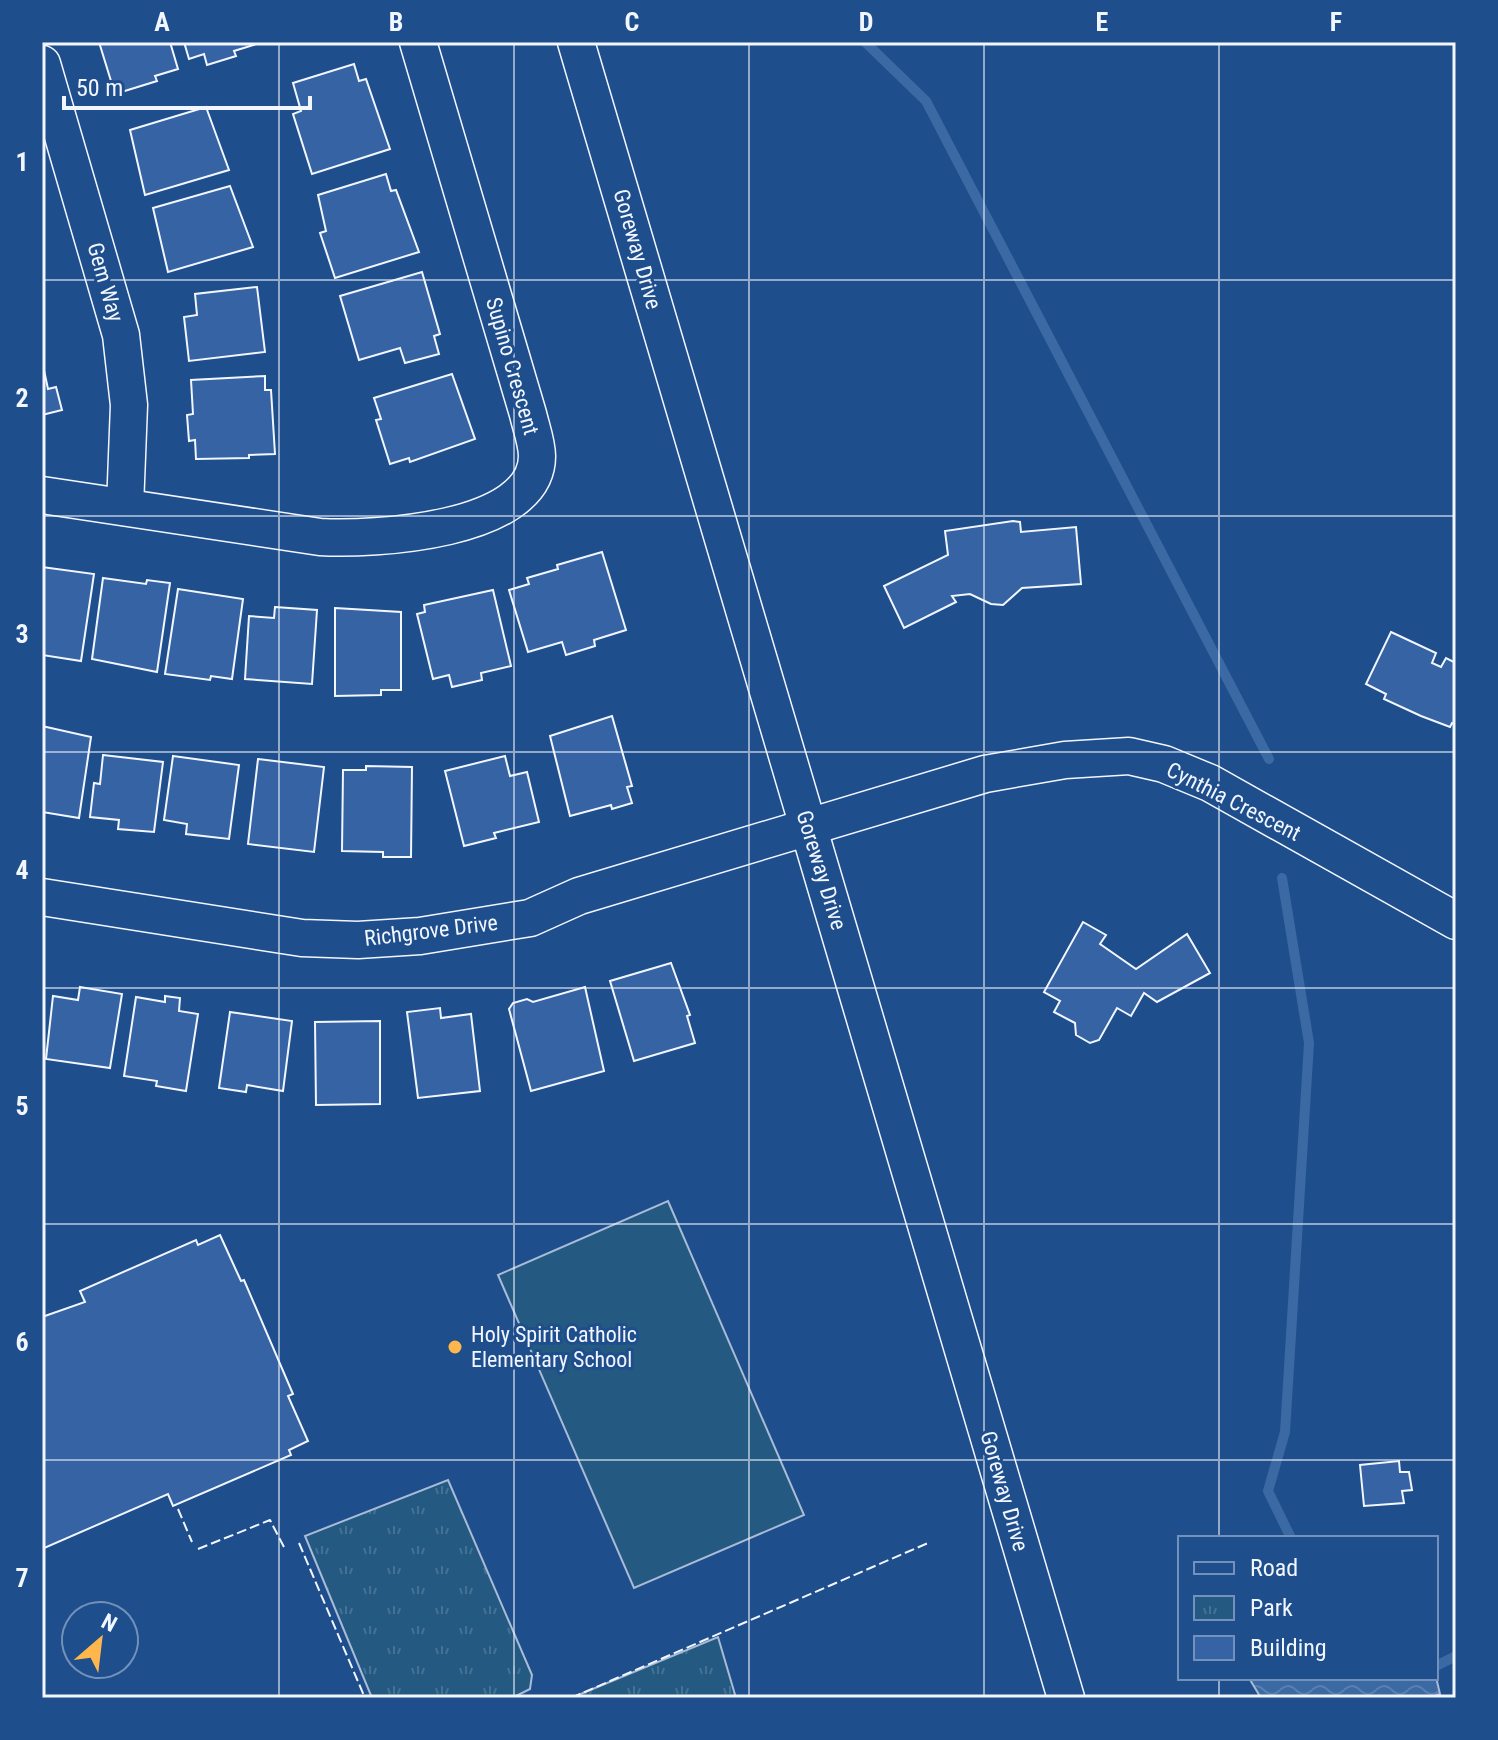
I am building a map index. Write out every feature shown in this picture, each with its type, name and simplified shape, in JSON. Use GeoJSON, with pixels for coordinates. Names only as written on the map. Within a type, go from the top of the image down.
{"type":"FeatureCollection","features":[{"type":"Feature","properties":{"kind":"street","name":"Supino Crescent"},"geometry":{"type":"LineString","coordinates":[[42,495],[358,540],[414,535],[452,525],[494,510],[523,492],[537,458],[528,414],[418,42]]}},
{"type":"Feature","properties":{"kind":"street","name":"Goreway Drive"},"geometry":{"type":"LineString","coordinates":[[576,42],[1066,1698]]}},
{"type":"Feature","properties":{"kind":"street","name":"Gem Way"},"geometry":{"type":"LineString","coordinates":[[42,64],[121,335],[129,405],[125,507]]}},
{"type":"Feature","properties":{"kind":"street","name":"Cynthia Crescent"},"geometry":{"type":"LineString","coordinates":[[809,826],[985,774],[1065,760],[1129,756],[1164,764],[1210,783],[1456,921]]}},
{"type":"Feature","properties":{"kind":"street","name":"Richgrove Drive"},"geometry":{"type":"LineString","coordinates":[[42,897],[302,938],[420,936],[530,918],[579,896],[809,826]]}},
{"type":"Feature","properties":{"kind":"green space"},"geometry":{"type":"Polygon","coordinates":[[[668,1201],[804,1515],[634,1588],[498,1275],[668,1201]]]}},
{"type":"Feature","properties":{"kind":"green space"},"geometry":{"type":"Polygon","coordinates":[[[448,1480],[532,1675],[530,1689],[512,1698],[372,1698],[305,1536],[448,1480]]]}},
{"type":"Feature","properties":{"kind":"green space"},"geometry":{"type":"Polygon","coordinates":[[[718,1637],[736,1698],[571,1698],[718,1637]]]}},
{"type":"Feature","properties":{"kind":"water"},"geometry":{"type":"Polygon","coordinates":[[[1250,1680],[1437,1680],[1440,1694],[1429,1698],[1261,1698],[1250,1680]]]}},
{"type":"Feature","properties":{"kind":"building"},"geometry":{"type":"Polygon","coordinates":[[[99,42],[170,42],[178,69],[155,76],[157,81],[115,94],[99,42]]]}},
{"type":"Feature","properties":{"kind":"building"},"geometry":{"type":"Polygon","coordinates":[[[184,42],[263,42],[234,51],[236,56],[207,65],[204,54],[189,59],[184,42]]]}},
{"type":"Feature","properties":{"kind":"building"},"geometry":{"type":"Polygon","coordinates":[[[354,64],[359,81],[366,79],[390,149],[312,174],[293,114],[301,111],[293,83],[354,64]]]}},
{"type":"Feature","properties":{"kind":"building"},"geometry":{"type":"Polygon","coordinates":[[[206,107],[229,170],[145,195],[130,130],[206,107]]]}},
{"type":"Feature","properties":{"kind":"building"},"geometry":{"type":"Polygon","coordinates":[[[386,174],[391,191],[396,190],[419,252],[335,278],[320,233],[326,231],[318,195],[386,174]]]}},
{"type":"Feature","properties":{"kind":"building"},"geometry":{"type":"Polygon","coordinates":[[[230,186],[253,247],[168,272],[153,208],[230,186]]]}},
{"type":"Feature","properties":{"kind":"building"},"geometry":{"type":"Polygon","coordinates":[[[422,272],[440,334],[434,336],[439,354],[405,363],[400,348],[359,360],[340,296],[422,272]]]}},
{"type":"Feature","properties":{"kind":"building"},"geometry":{"type":"Polygon","coordinates":[[[257,287],[265,352],[189,361],[184,317],[197,315],[195,294],[257,287]]]}},
{"type":"Feature","properties":{"kind":"building"},"geometry":{"type":"Polygon","coordinates":[[[42,361],[48,389],[56,387],[62,410],[42,415],[42,361]]]}},
{"type":"Feature","properties":{"kind":"building"},"geometry":{"type":"Polygon","coordinates":[[[452,374],[475,439],[410,462],[409,458],[390,464],[376,420],[381,419],[374,398],[452,374]]]}},
{"type":"Feature","properties":{"kind":"building"},"geometry":{"type":"Polygon","coordinates":[[[265,376],[265,390],[271,390],[275,454],[196,459],[195,440],[189,441],[187,415],[193,414],[191,380],[265,376]]]}},
{"type":"Feature","properties":{"kind":"building"},"geometry":{"type":"Polygon","coordinates":[[[1020,522],[1021,532],[1076,527],[1081,584],[1022,588],[1003,605],[991,604],[970,594],[952,596],[956,602],[904,628],[884,586],[948,555],[945,531],[1020,522]]]}},
{"type":"Feature","properties":{"kind":"building"},"geometry":{"type":"Polygon","coordinates":[[[602,552],[626,630],[594,640],[595,646],[566,655],[562,642],[528,652],[509,590],[529,584],[527,578],[558,569],[557,565],[602,552]]]}},
{"type":"Feature","properties":{"kind":"building"},"geometry":{"type":"Polygon","coordinates":[[[42,567],[94,574],[81,661],[42,655],[42,567]]]}},
{"type":"Feature","properties":{"kind":"building"},"geometry":{"type":"Polygon","coordinates":[[[103,578],[146,584],[147,580],[170,583],[157,672],[92,659],[103,578]]]}},
{"type":"Feature","properties":{"kind":"building"},"geometry":{"type":"Polygon","coordinates":[[[178,589],[243,599],[232,679],[211,676],[210,680],[165,674],[178,589]]]}},
{"type":"Feature","properties":{"kind":"building"},"geometry":{"type":"Polygon","coordinates":[[[493,590],[511,666],[481,673],[482,680],[452,687],[449,675],[433,679],[417,614],[425,612],[424,605],[493,590]]]}},
{"type":"Feature","properties":{"kind":"building"},"geometry":{"type":"Polygon","coordinates":[[[275,607],[317,610],[312,684],[245,679],[249,616],[274,618],[275,607]]]}},
{"type":"Feature","properties":{"kind":"building"},"geometry":{"type":"Polygon","coordinates":[[[335,608],[401,612],[401,690],[381,690],[381,695],[335,696],[335,608]]]}},
{"type":"Feature","properties":{"kind":"building"},"geometry":{"type":"Polygon","coordinates":[[[1391,632],[1436,653],[1432,663],[1441,667],[1446,658],[1456,663],[1456,725],[1452,723],[1450,727],[1421,716],[1384,699],[1386,694],[1366,684],[1391,632]]]}},
{"type":"Feature","properties":{"kind":"building"},"geometry":{"type":"Polygon","coordinates":[[[612,716],[632,786],[627,787],[632,803],[570,816],[550,736],[612,716]]]}},
{"type":"Feature","properties":{"kind":"building"},"geometry":{"type":"Polygon","coordinates":[[[42,726],[91,737],[79,818],[42,812],[42,726]]]}},
{"type":"Feature","properties":{"kind":"building"},"geometry":{"type":"Polygon","coordinates":[[[103,755],[163,762],[154,832],[118,829],[119,820],[90,817],[94,783],[100,784],[103,755]]]}},
{"type":"Feature","properties":{"kind":"building"},"geometry":{"type":"Polygon","coordinates":[[[173,756],[239,765],[229,839],[186,834],[187,824],[164,820],[173,756]]]}},
{"type":"Feature","properties":{"kind":"building"},"geometry":{"type":"Polygon","coordinates":[[[505,756],[510,776],[527,772],[539,822],[494,833],[496,838],[464,846],[445,771],[505,756]]]}},
{"type":"Feature","properties":{"kind":"building"},"geometry":{"type":"Polygon","coordinates":[[[258,759],[324,767],[314,852],[248,844],[258,759]]]}},
{"type":"Feature","properties":{"kind":"building"},"geometry":{"type":"Polygon","coordinates":[[[366,766],[412,767],[411,857],[383,857],[383,852],[342,851],[343,770],[366,770],[366,766]]]}},
{"type":"Feature","properties":{"kind":"building"},"geometry":{"type":"Polygon","coordinates":[[[1083,922],[1106,935],[1100,944],[1136,969],[1187,934],[1210,973],[1157,1002],[1144,993],[1131,1016],[1117,1008],[1099,1040],[1090,1043],[1076,1035],[1075,1023],[1054,1012],[1060,1001],[1044,992],[1083,922]]]}},
{"type":"Feature","properties":{"kind":"building"},"geometry":{"type":"Polygon","coordinates":[[[671,963],[690,1015],[687,1016],[695,1043],[634,1061],[610,981],[671,963]]]}},
{"type":"Feature","properties":{"kind":"building"},"geometry":{"type":"Polygon","coordinates":[[[80,987],[122,994],[110,1068],[46,1059],[53,996],[78,1000],[80,987]]]}},
{"type":"Feature","properties":{"kind":"building"},"geometry":{"type":"Polygon","coordinates":[[[585,987],[604,1071],[531,1091],[509,1009],[513,1003],[527,999],[533,1002],[585,987]]]}},
{"type":"Feature","properties":{"kind":"building"},"geometry":{"type":"Polygon","coordinates":[[[165,996],[180,998],[179,1011],[198,1014],[186,1091],[156,1086],[157,1081],[124,1076],[136,997],[165,1002],[165,996]]]}},
{"type":"Feature","properties":{"kind":"building"},"geometry":{"type":"Polygon","coordinates":[[[440,1008],[441,1018],[471,1014],[480,1091],[418,1098],[407,1012],[440,1008]]]}},
{"type":"Feature","properties":{"kind":"building"},"geometry":{"type":"Polygon","coordinates":[[[230,1012],[292,1021],[283,1091],[247,1085],[246,1092],[219,1088],[230,1012]]]}},
{"type":"Feature","properties":{"kind":"building"},"geometry":{"type":"Polygon","coordinates":[[[380,1021],[380,1104],[316,1105],[315,1022],[380,1021]]]}},
{"type":"Feature","properties":{"kind":"building"},"geometry":{"type":"Polygon","coordinates":[[[220,1235],[241,1281],[244,1280],[293,1394],[288,1396],[308,1441],[289,1450],[291,1455],[173,1506],[168,1494],[42,1549],[42,1317],[85,1302],[80,1291],[196,1240],[198,1245],[220,1235]]]}},
{"type":"Feature","properties":{"kind":"building"},"geometry":{"type":"Polygon","coordinates":[[[1399,1461],[1400,1472],[1409,1472],[1412,1490],[1402,1491],[1404,1503],[1364,1506],[1360,1465],[1399,1461]]]}},
{"type":"Feature","properties":{"kind":"waterway"},"geometry":{"type":"LineString","coordinates":[[865,42],[926,101],[1269,759]]}},
{"type":"Feature","properties":{"kind":"waterway"},"geometry":{"type":"LineString","coordinates":[[1282,878],[1309,1043],[1285,1432],[1268,1491],[1290,1536]]}},
{"type":"Feature","properties":{"kind":"waterway"},"geometry":{"type":"LineString","coordinates":[[1438,1665],[1456,1656]]}},
{"type":"Feature","properties":{"kind":"fence"},"geometry":{"type":"LineString","coordinates":[[178,1509],[192,1542]]}},
{"type":"Feature","properties":{"kind":"fence"},"geometry":{"type":"LineString","coordinates":[[198,1549],[270,1520],[285,1549]]}},
{"type":"Feature","properties":{"kind":"fence"},"geometry":{"type":"LineString","coordinates":[[299,1543],[365,1698]]}},
{"type":"Feature","properties":{"kind":"fence"},"geometry":{"type":"LineString","coordinates":[[571,1698],[928,1543]]}},
{"type":"Feature","properties":{"kind":"place","name":"Holy Spirit Catholic Elementary School"},"geometry":{"type":"Point","coordinates":[455,1347]}}]}
